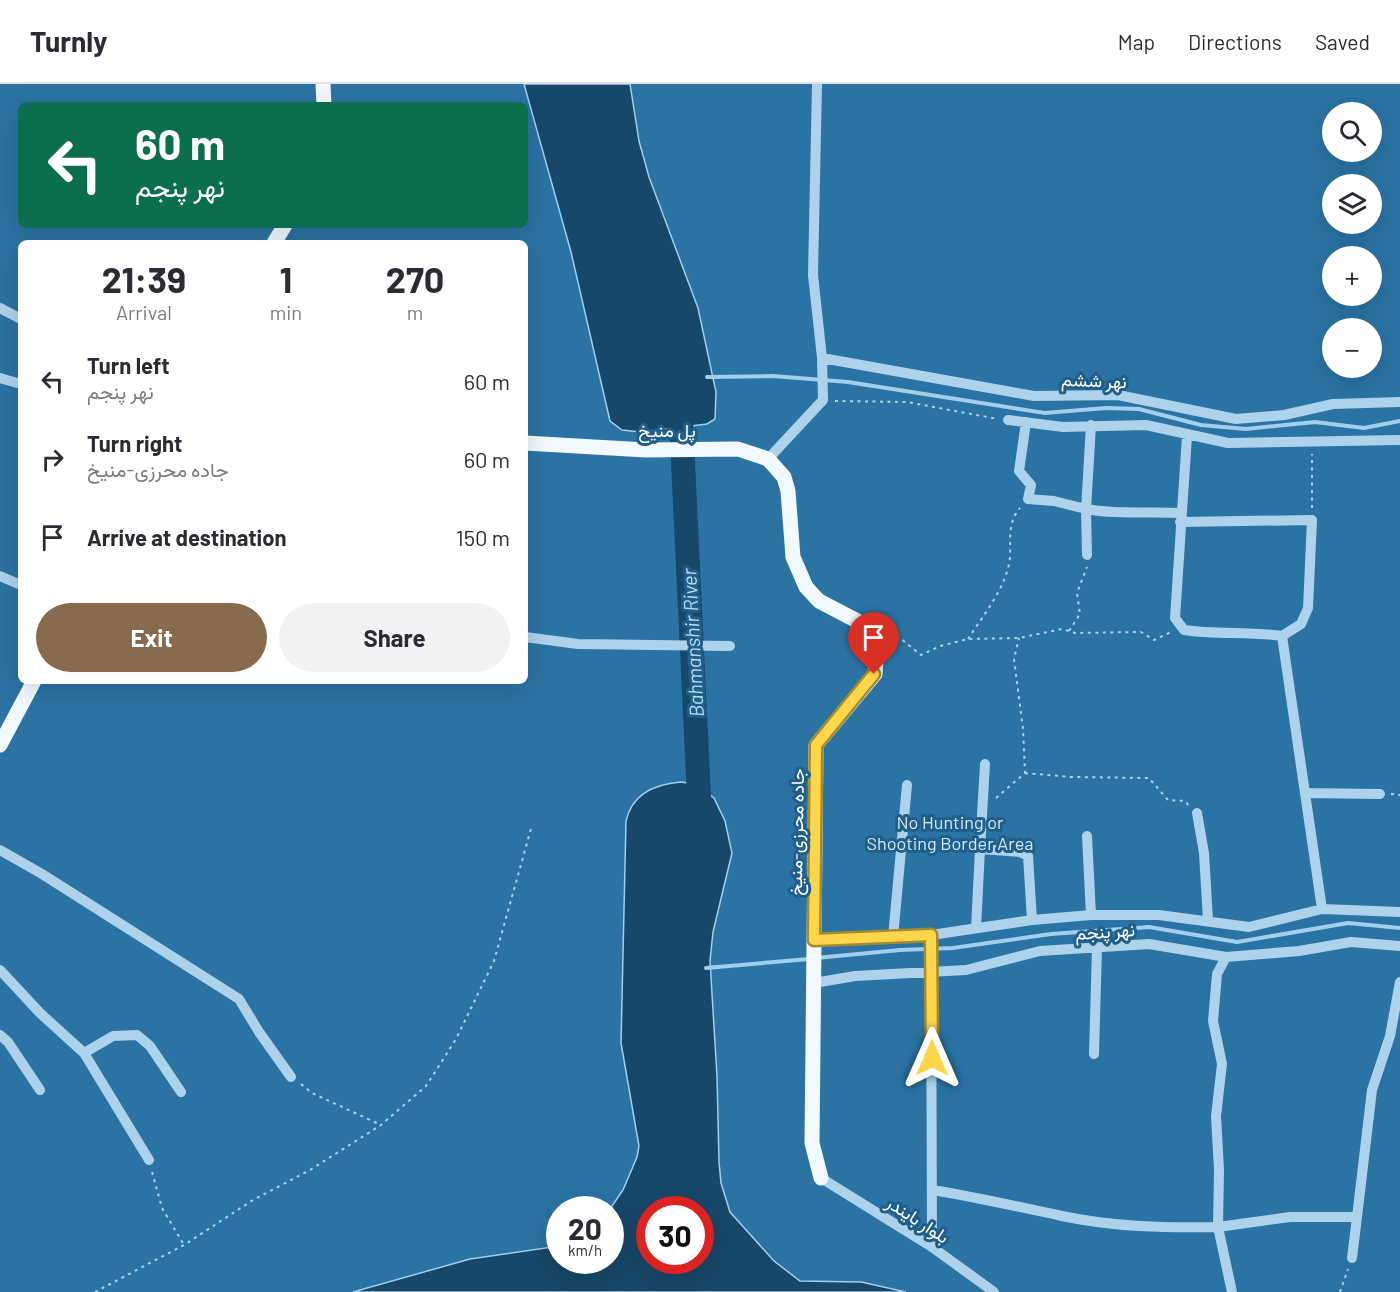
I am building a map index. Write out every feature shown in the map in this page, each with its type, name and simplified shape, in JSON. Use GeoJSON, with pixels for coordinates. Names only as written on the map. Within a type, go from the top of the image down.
{"type":"FeatureCollection","features":[{"type":"Feature","properties":{"kind":"main road"},"geometry":{"type":"LineString","coordinates":[[323,84],[324,102]]}},
{"type":"Feature","properties":{"kind":"main road","name":"پل منیخ"},"geometry":{"type":"LineString","coordinates":[[528,443],[645,450],[738,449],[768,459]]}},
{"type":"Feature","properties":{"kind":"main road"},"geometry":{"type":"LineString","coordinates":[[768,459],[784,477],[788,491],[793,557],[806,586],[819,601],[863,624],[877,647]]}},
{"type":"Feature","properties":{"kind":"main road","name":"جاده محرزی-منیخ"},"geometry":{"type":"LineString","coordinates":[[814,976],[816,745],[874,674],[877,647]]}},
{"type":"Feature","properties":{"kind":"main road"},"geometry":{"type":"LineString","coordinates":[[0,745],[32,684]]}},
{"type":"Feature","properties":{"kind":"main road"},"geometry":{"type":"LineString","coordinates":[[814,976],[812,1143],[821,1178]]}},
{"type":"Feature","properties":{"kind":"street"},"geometry":{"type":"LineString","coordinates":[[768,459],[823,396],[822,358],[813,275],[817,84]]}},
{"type":"Feature","properties":{"kind":"street"},"geometry":{"type":"LineString","coordinates":[[0,308],[17,317]]}},
{"type":"Feature","properties":{"kind":"street","name":"نهر ششم"},"geometry":{"type":"LineString","coordinates":[[822,358],[1034,396],[1118,395],[1236,419],[1284,415],[1333,404],[1400,402]]}},
{"type":"Feature","properties":{"kind":"street"},"geometry":{"type":"LineString","coordinates":[[0,378],[18,383]]}},
{"type":"Feature","properties":{"kind":"street"},"geometry":{"type":"LineString","coordinates":[[1008,420],[1063,427],[1146,425],[1187,436],[1228,443],[1400,440]]}},
{"type":"Feature","properties":{"kind":"street"},"geometry":{"type":"LineString","coordinates":[[1026,422],[1019,471],[1030,484],[1028,500],[1054,501],[1105,513],[1137,510],[1180,517],[1312,520],[1308,608],[1300,624],[1282,636],[1257,632],[1207,634],[1184,630],[1174,618],[1180,517],[1187,436]]}},
{"type":"Feature","properties":{"kind":"street"},"geometry":{"type":"LineString","coordinates":[[1087,555],[1086,509],[1091,425]]}},
{"type":"Feature","properties":{"kind":"street"},"geometry":{"type":"LineString","coordinates":[[0,576],[18,584]]}},
{"type":"Feature","properties":{"kind":"street"},"geometry":{"type":"LineString","coordinates":[[528,636],[578,644],[730,646]]}},
{"type":"Feature","properties":{"kind":"street"},"geometry":{"type":"LineString","coordinates":[[1282,636],[1322,909]]}},
{"type":"Feature","properties":{"kind":"street"},"geometry":{"type":"LineString","coordinates":[[976,928],[985,765]]}},
{"type":"Feature","properties":{"kind":"street"},"geometry":{"type":"LineString","coordinates":[[893,937],[907,785]]}},
{"type":"Feature","properties":{"kind":"street"},"geometry":{"type":"LineString","coordinates":[[1305,793],[1380,794]]}},
{"type":"Feature","properties":{"kind":"street"},"geometry":{"type":"LineString","coordinates":[[1197,813],[1204,853],[1208,920]]}},
{"type":"Feature","properties":{"kind":"street"},"geometry":{"type":"LineString","coordinates":[[1087,836],[1091,915]]}},
{"type":"Feature","properties":{"kind":"street"},"geometry":{"type":"LineString","coordinates":[[980,849],[1020,852],[1028,856],[1032,920]]}},
{"type":"Feature","properties":{"kind":"street"},"geometry":{"type":"LineString","coordinates":[[0,850],[42,874],[239,999],[291,1077]]}},
{"type":"Feature","properties":{"kind":"street","name":"نهر پنجم"},"geometry":{"type":"LineString","coordinates":[[814,943],[893,937],[931,938],[976,928],[1091,915],[1159,915],[1249,927],[1322,909],[1400,912]]}},
{"type":"Feature","properties":{"kind":"street"},"geometry":{"type":"LineString","coordinates":[[931,938],[932,1247]]}},
{"type":"Feature","properties":{"kind":"street","name":"نهر پنجم"},"geometry":{"type":"LineString","coordinates":[[814,976],[966,970],[1040,951],[1149,944],[1226,957],[1299,951],[1351,942],[1400,946]]}},
{"type":"Feature","properties":{"kind":"street"},"geometry":{"type":"LineString","coordinates":[[1094,1054],[1097,948]]}},
{"type":"Feature","properties":{"kind":"street"},"geometry":{"type":"LineString","coordinates":[[1226,957],[1217,974],[1213,1021],[1222,1064],[1215,1116],[1219,1170],[1218,1227],[1232,1292]]}},
{"type":"Feature","properties":{"kind":"street"},"geometry":{"type":"LineString","coordinates":[[0,970],[40,1013],[84,1053],[149,1160]]}},
{"type":"Feature","properties":{"kind":"street"},"geometry":{"type":"LineString","coordinates":[[1352,1258],[1371,1090],[1395,1037],[1400,982]]}},
{"type":"Feature","properties":{"kind":"street"},"geometry":{"type":"LineString","coordinates":[[0,1035],[8,1042],[40,1090]]}},
{"type":"Feature","properties":{"kind":"street"},"geometry":{"type":"LineString","coordinates":[[84,1053],[114,1036],[137,1035],[150,1046],[182,1092]]}},
{"type":"Feature","properties":{"kind":"street","name":"بلوار بایندر"},"geometry":{"type":"LineString","coordinates":[[821,1178],[932,1247],[994,1292]]}},
{"type":"Feature","properties":{"kind":"street"},"geometry":{"type":"LineString","coordinates":[[932,1190],[991,1199],[1064,1217],[1124,1224],[1218,1227],[1290,1217],[1357,1217]]}},
{"type":"Feature","properties":{"kind":"path"},"geometry":{"type":"LineString","coordinates":[[823,396],[907,402],[1008,420]]}},
{"type":"Feature","properties":{"kind":"path"},"geometry":{"type":"LineString","coordinates":[[1312,441],[1312,520]]}},
{"type":"Feature","properties":{"kind":"path"},"geometry":{"type":"LineString","coordinates":[[968,639],[1006,577],[1010,556],[1009,530],[1016,513],[1028,500]]}},
{"type":"Feature","properties":{"kind":"path"},"geometry":{"type":"LineString","coordinates":[[1069,631],[1080,614],[1077,593],[1087,568],[1087,555]]}},
{"type":"Feature","properties":{"kind":"path"},"geometry":{"type":"LineString","coordinates":[[877,647],[900,638],[921,655],[940,646],[968,639],[1019,638],[1062,629],[1141,632],[1154,640],[1166,637],[1180,625]]}},
{"type":"Feature","properties":{"kind":"path"},"geometry":{"type":"LineString","coordinates":[[1019,638],[1014,659],[1023,729],[1025,773]]}},
{"type":"Feature","properties":{"kind":"path"},"geometry":{"type":"LineString","coordinates":[[982,810],[1025,773],[1071,777],[1149,778],[1168,800],[1185,801],[1197,813]]}},
{"type":"Feature","properties":{"kind":"path"},"geometry":{"type":"LineString","coordinates":[[95,1292],[184,1245],[253,1200],[310,1170],[381,1125],[426,1086],[456,1039],[494,961],[532,825]]}},
{"type":"Feature","properties":{"kind":"path"},"geometry":{"type":"LineString","coordinates":[[291,1077],[312,1093],[381,1125]]}},
{"type":"Feature","properties":{"kind":"path"},"geometry":{"type":"LineString","coordinates":[[149,1160],[162,1208],[184,1245]]}},
{"type":"Feature","properties":{"kind":"path"},"geometry":{"type":"LineString","coordinates":[[1340,1292],[1352,1258]]}},
{"type":"Feature","properties":{"kind":"green space","name":"No Hunting or Shooting Border Area"},"geometry":{"type":"Polygon","coordinates":[[[0,84],[1400,84],[1400,1292],[0,1292],[0,84]]]}},
{"type":"Feature","properties":{"kind":"shaded area"},"geometry":{"type":"Polygon","coordinates":[[[524,84],[630,84],[639,141],[649,177],[698,308],[716,392],[715,419],[707,424],[641,432],[622,430],[610,421],[571,252],[524,84]]]}},
{"type":"Feature","properties":{"kind":"shaded area"},"geometry":{"type":"Polygon","coordinates":[[[681,782],[694,784],[714,798],[725,821],[732,853],[713,932],[710,961],[717,1076],[719,1162],[721,1183],[730,1212],[774,1261],[800,1281],[861,1282],[906,1292],[353,1292],[470,1259],[546,1248],[546,1274],[624,1274],[624,1196],[619,1196],[637,1157],[639,1146],[621,1043],[626,821],[633,804],[639,797],[662,785],[681,782]]]}},
{"type":"Feature","properties":{"kind":"waterway"},"geometry":{"type":"LineString","coordinates":[[707,377],[773,376],[848,382],[1045,413],[1106,408],[1139,409],[1201,425],[1246,429],[1315,422],[1364,428],[1400,421]]}},
{"type":"Feature","properties":{"kind":"waterway","name":"Bahmanshir River"},"geometry":{"type":"LineString","coordinates":[[675,395],[681,420],[700,818]]}},
{"type":"Feature","properties":{"kind":"waterway"},"geometry":{"type":"LineString","coordinates":[[816,958],[900,950],[953,948],[1051,934],[1149,927],[1237,942],[1348,923],[1400,928]]}},
{"type":"Feature","properties":{"kind":"waterway"},"geometry":{"type":"LineString","coordinates":[[706,968],[809,959]]}},
{"type":"Feature","properties":{"kind":"route"},"geometry":{"type":"LineString","coordinates":[[874,674],[816,745],[814,940],[931,935],[932,1058]]}}]}
